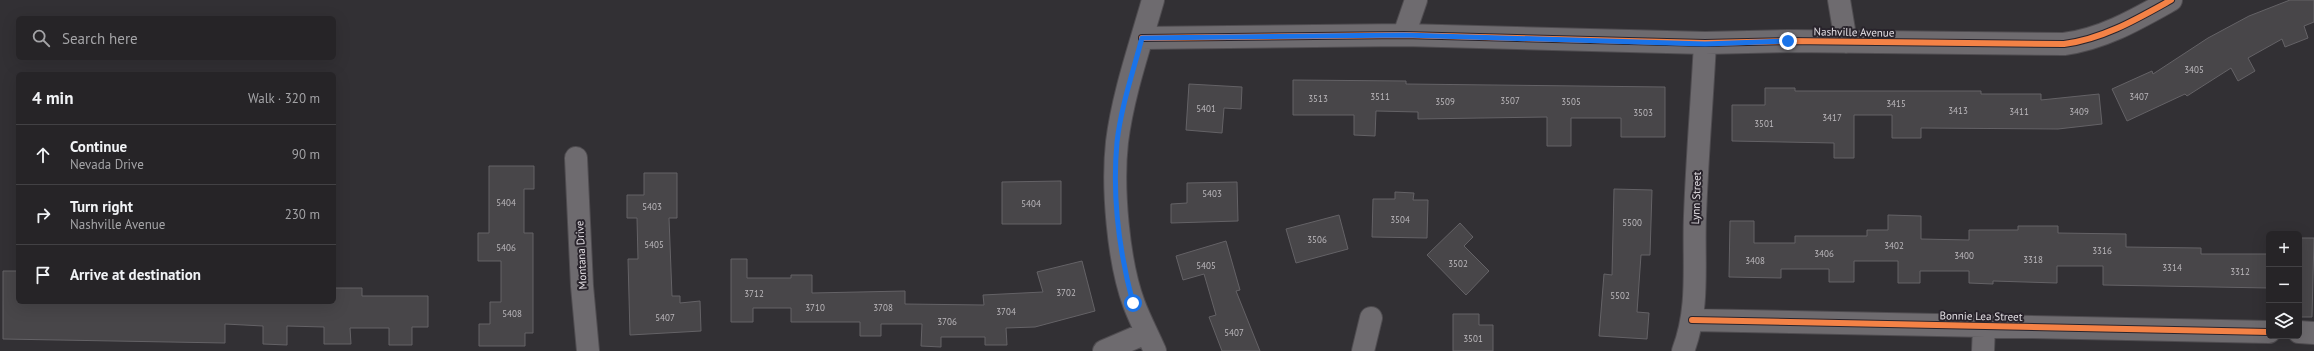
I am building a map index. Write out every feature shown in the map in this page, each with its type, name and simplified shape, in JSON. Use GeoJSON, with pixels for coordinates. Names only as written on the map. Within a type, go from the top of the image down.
{"type":"FeatureCollection","features":[{"type":"Feature","properties":{"kind":"street"},"geometry":{"type":"LineString","coordinates":[[1104,351],[1151,342],[1133,303],[1126,275],[1115,197],[1118,141],[1142,38],[1153,0]]}},
{"type":"Feature","properties":{"kind":"street"},"geometry":{"type":"LineString","coordinates":[[1404,35],[1416,0]]}},
{"type":"Feature","properties":{"kind":"street"},"geometry":{"type":"LineString","coordinates":[[1839,0],[1846,42]]}},
{"type":"Feature","properties":{"kind":"street","name":"Nashville Avenue"},"geometry":{"type":"LineString","coordinates":[[1142,38],[1404,35],[1705,44],[1846,42],[2064,44],[2085,42],[2133,22],[2171,0]]}},
{"type":"Feature","properties":{"kind":"street","name":"Lynn Street"},"geometry":{"type":"LineString","coordinates":[[1683,351],[1692,320],[1696,275],[1695,218],[1705,44]]}},
{"type":"Feature","properties":{"kind":"street","name":"Montana Drive"},"geometry":{"type":"LineString","coordinates":[[576,158],[582,286],[588,351]]}},
{"type":"Feature","properties":{"kind":"street"},"geometry":{"type":"LineString","coordinates":[[1363,351],[1371,318]]}},
{"type":"Feature","properties":{"kind":"street","name":"Bonnie Lea Street"},"geometry":{"type":"LineString","coordinates":[[1692,320],[2266,332]]}},
{"type":"Feature","properties":{"kind":"street"},"geometry":{"type":"LineString","coordinates":[[1983,351],[1984,326]]}},
{"type":"Feature","properties":{"kind":"street"},"geometry":{"type":"LineString","coordinates":[[2302,332],[2314,333]]}},
{"type":"Feature","properties":{"kind":"building"},"geometry":{"type":"Polygon","coordinates":[[[2290,0],[2314,0],[2314,22],[2304,26],[2308,38],[2285,47],[2282,39],[2248,58],[2255,71],[2238,81],[2231,68],[2187,96],[2185,94],[2127,121],[2112,89],[2152,71],[2153,74],[2208,38],[2249,16],[2290,0]]]}},
{"type":"Feature","properties":{"kind":"building"},"geometry":{"type":"Polygon","coordinates":[[[1293,80],[1406,81],[1406,84],[1665,87],[1665,137],[1621,137],[1621,118],[1571,118],[1571,146],[1547,146],[1547,117],[1418,119],[1418,112],[1376,111],[1375,136],[1354,135],[1354,115],[1293,115],[1293,80]]]}},
{"type":"Feature","properties":{"kind":"building"},"geometry":{"type":"Polygon","coordinates":[[[1189,84],[1242,87],[1241,109],[1224,108],[1222,133],[1186,130],[1189,84]]]}},
{"type":"Feature","properties":{"kind":"building"},"geometry":{"type":"Polygon","coordinates":[[[1765,88],[1795,88],[1795,91],[1981,91],[1981,94],[2041,94],[2041,100],[2099,94],[2102,124],[2058,129],[1921,128],[1921,138],[1892,138],[1892,115],[1854,115],[1854,158],[1834,158],[1834,143],[1732,141],[1732,105],[1765,105],[1765,88]]]}},
{"type":"Feature","properties":{"kind":"building"},"geometry":{"type":"Polygon","coordinates":[[[489,166],[534,166],[534,189],[524,189],[524,233],[533,233],[533,333],[525,333],[525,346],[479,346],[479,324],[490,324],[490,302],[501,302],[501,261],[478,261],[478,233],[489,233],[489,166]]]}},
{"type":"Feature","properties":{"kind":"building"},"geometry":{"type":"Polygon","coordinates":[[[644,173],[677,173],[677,218],[669,218],[672,296],[680,296],[680,303],[700,301],[701,331],[630,335],[628,259],[638,259],[637,218],[627,218],[627,195],[644,195],[644,173]]]}},
{"type":"Feature","properties":{"kind":"building"},"geometry":{"type":"Polygon","coordinates":[[[1061,181],[1061,224],[1002,224],[1002,182],[1061,181]]]}},
{"type":"Feature","properties":{"kind":"building"},"geometry":{"type":"Polygon","coordinates":[[[1237,182],[1238,221],[1171,223],[1171,204],[1187,203],[1187,183],[1237,182]]]}},
{"type":"Feature","properties":{"kind":"building"},"geometry":{"type":"Polygon","coordinates":[[[1614,189],[1652,190],[1650,255],[1641,255],[1637,312],[1649,313],[1647,339],[1599,336],[1604,274],[1612,275],[1614,189]]]}},
{"type":"Feature","properties":{"kind":"building"},"geometry":{"type":"Polygon","coordinates":[[[1395,192],[1414,193],[1413,200],[1428,200],[1427,238],[1372,237],[1373,199],[1395,199],[1395,192]]]}},
{"type":"Feature","properties":{"kind":"building"},"geometry":{"type":"Polygon","coordinates":[[[1339,215],[1348,249],[1296,263],[1286,229],[1339,215]]]}},
{"type":"Feature","properties":{"kind":"building"},"geometry":{"type":"Polygon","coordinates":[[[1888,215],[1921,216],[1921,239],[1969,240],[1969,230],[2018,230],[2018,226],[2058,226],[2058,233],[2126,234],[2126,247],[2201,248],[2201,254],[2266,254],[2266,288],[2103,285],[2103,266],[2057,266],[2057,283],[1993,281],[1993,284],[1969,283],[1969,271],[1920,271],[1920,283],[1898,283],[1898,261],[1854,261],[1854,282],[1829,282],[1829,269],[1781,269],[1781,278],[1729,277],[1730,221],[1754,221],[1754,243],[1795,243],[1795,236],[1867,236],[1867,230],[1888,230],[1888,215]]]}},
{"type":"Feature","properties":{"kind":"building"},"geometry":{"type":"Polygon","coordinates":[[[1460,223],[1473,237],[1464,246],[1489,271],[1466,295],[1427,255],[1460,223]]]}},
{"type":"Feature","properties":{"kind":"building"},"geometry":{"type":"Polygon","coordinates":[[[2302,238],[2314,238],[2312,317],[2302,317],[2302,238]]]}},
{"type":"Feature","properties":{"kind":"building"},"geometry":{"type":"Polygon","coordinates":[[[1226,241],[1240,290],[1236,291],[1260,351],[1222,351],[1209,317],[1216,315],[1204,274],[1183,280],[1176,256],[1226,241]]]}},
{"type":"Feature","properties":{"kind":"building"},"geometry":{"type":"Polygon","coordinates":[[[731,259],[747,259],[747,278],[791,278],[791,275],[812,275],[812,293],[905,291],[905,304],[984,305],[983,295],[1043,292],[1037,272],[1082,261],[1095,311],[1035,327],[1006,328],[1007,345],[985,345],[985,337],[941,337],[941,347],[921,346],[922,324],[881,324],[881,336],[860,336],[860,322],[791,322],[791,308],[753,308],[753,322],[731,322],[731,259]]]}},
{"type":"Feature","properties":{"kind":"building"},"geometry":{"type":"Polygon","coordinates":[[[3,271],[16,271],[16,304],[336,304],[336,288],[362,288],[362,296],[428,296],[428,327],[412,327],[412,345],[389,345],[389,328],[350,328],[351,344],[324,344],[324,327],[287,326],[287,345],[263,344],[263,326],[225,324],[225,343],[3,339],[3,271]]]}},
{"type":"Feature","properties":{"kind":"building"},"geometry":{"type":"Polygon","coordinates":[[[1453,314],[1479,314],[1479,325],[1493,325],[1493,351],[1453,351],[1453,314]]]}},
{"type":"Feature","properties":{"kind":"cycle path"},"geometry":{"type":"LineString","coordinates":[[1142,38],[1404,35],[1705,43],[1788,41],[2064,44],[2092,38],[2106,33],[2171,0]]}},
{"type":"Feature","properties":{"kind":"cycle path"},"geometry":{"type":"LineString","coordinates":[[1692,320],[2266,332]]}},
{"type":"Feature","properties":{"kind":"route"},"geometry":{"type":"LineString","coordinates":[[1133,303],[1126,275],[1115,197],[1118,141],[1127,94],[1142,38],[1404,35],[1705,44],[1788,41]]}}]}
